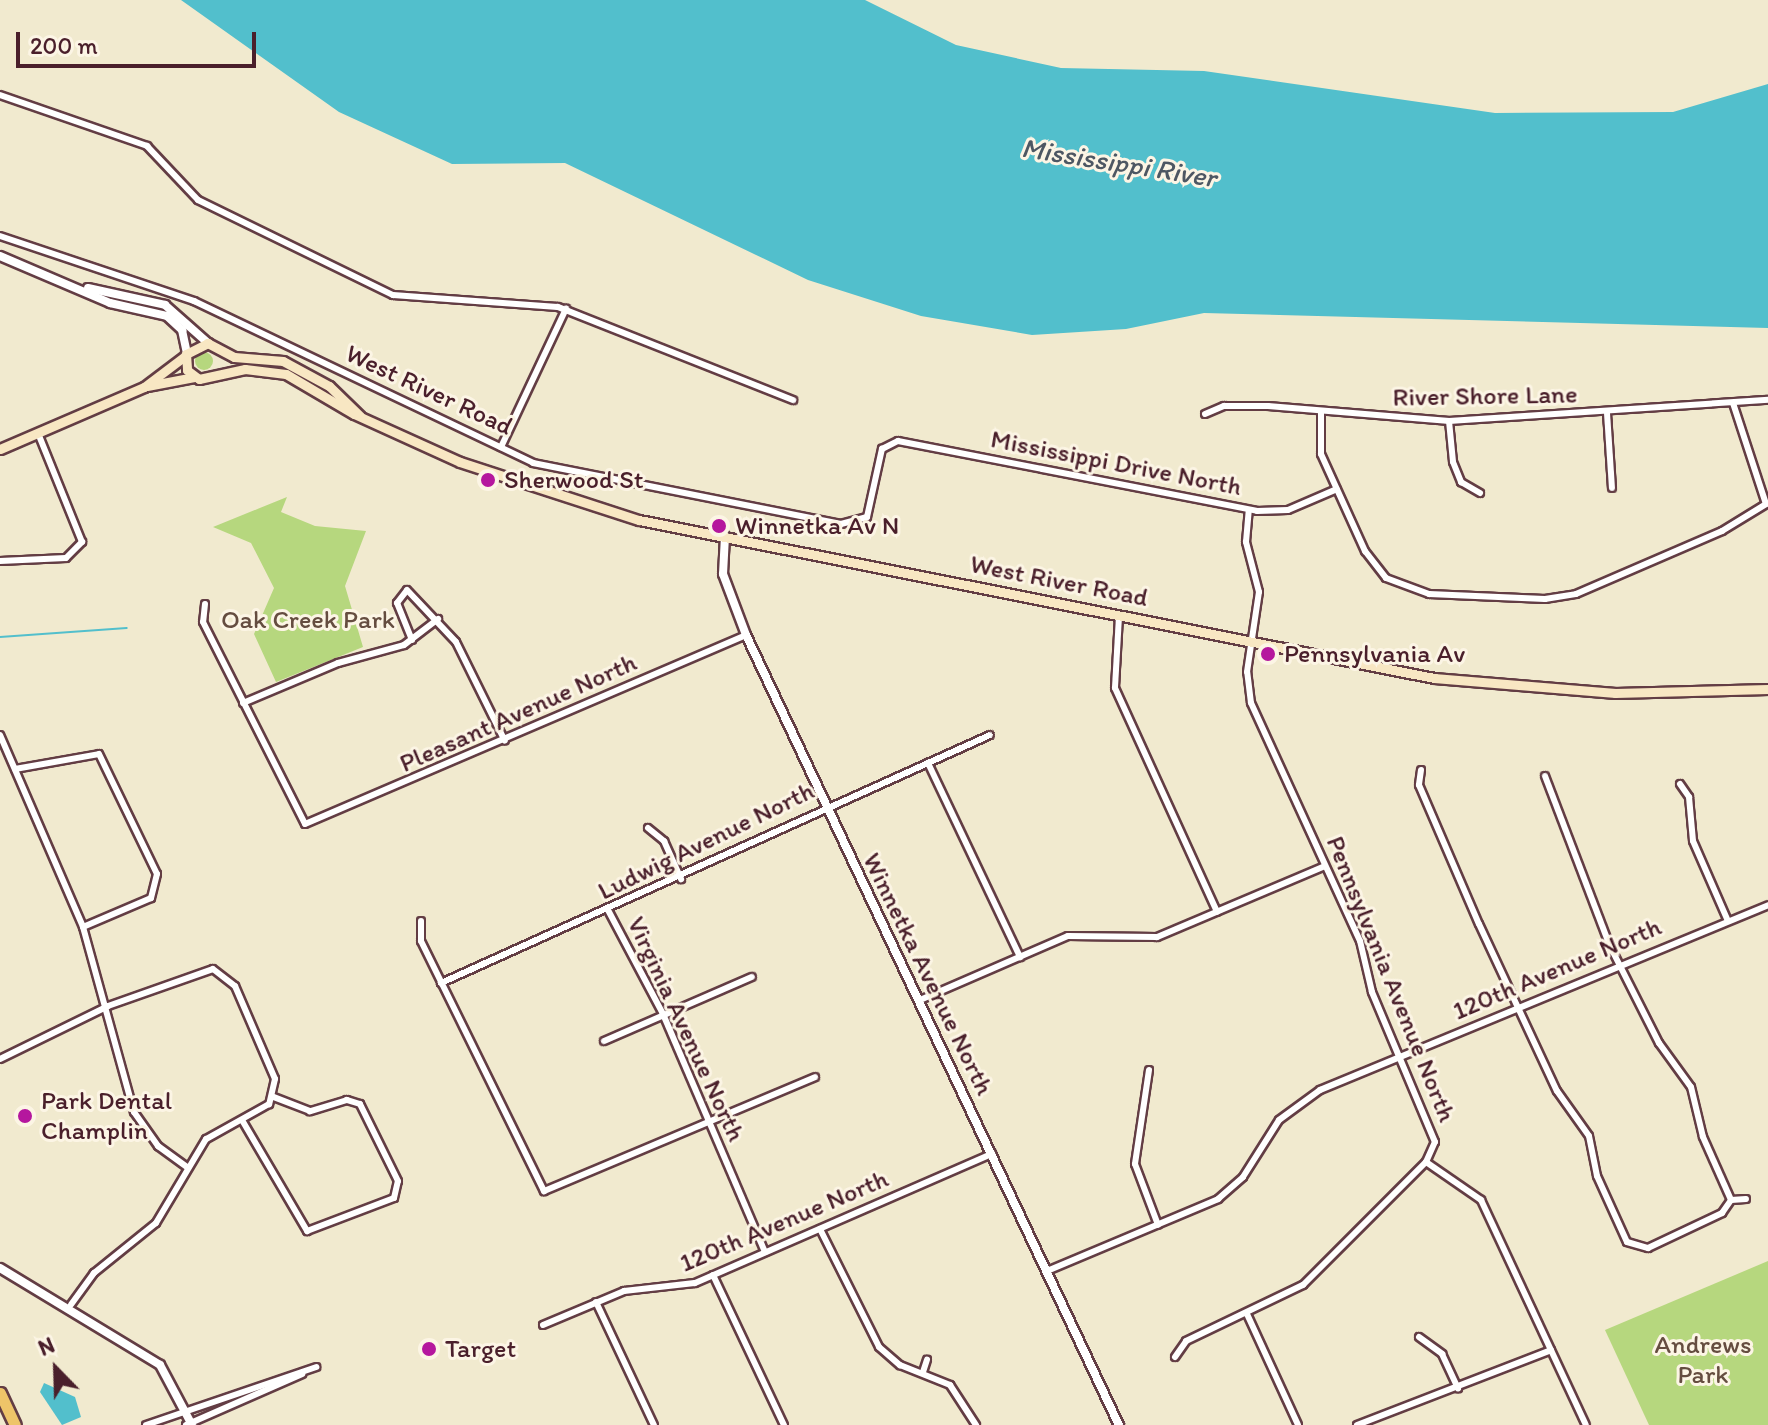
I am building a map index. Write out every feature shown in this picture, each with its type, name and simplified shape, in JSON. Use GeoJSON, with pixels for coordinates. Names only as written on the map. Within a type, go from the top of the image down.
{"type":"FeatureCollection","features":[{"type":"Feature","properties":{"kind":"highway"},"geometry":{"type":"LineString","coordinates":[[0,1393],[15,1425]]}},
{"type":"Feature","properties":{"kind":"main road"},"geometry":{"type":"LineString","coordinates":[[0,449],[144,387],[186,354],[208,343],[218,350],[214,376]]}},
{"type":"Feature","properties":{"kind":"main road","name":"West River Road"},"geometry":{"type":"LineString","coordinates":[[218,350],[300,368],[360,416]]}},
{"type":"Feature","properties":{"kind":"main road"},"geometry":{"type":"LineString","coordinates":[[186,354],[194,377]]}},
{"type":"Feature","properties":{"kind":"main road","name":"West River Road"},"geometry":{"type":"LineString","coordinates":[[144,387],[194,377],[273,371],[360,416],[542,493],[725,536],[1251,643],[1511,687],[1671,694],[1768,689]]}},
{"type":"Feature","properties":{"kind":"street"},"geometry":{"type":"LineString","coordinates":[[0,95],[147,146],[198,200],[393,295],[566,309],[793,400]]}},
{"type":"Feature","properties":{"kind":"street","name":"West River Road"},"geometry":{"type":"LineString","coordinates":[[0,236],[194,301],[501,447],[561,470],[857,524]]}},
{"type":"Feature","properties":{"kind":"street"},"geometry":{"type":"LineString","coordinates":[[0,256],[79,285],[165,305],[208,343]]}},
{"type":"Feature","properties":{"kind":"street"},"geometry":{"type":"LineString","coordinates":[[79,285],[110,303],[167,316],[182,330],[186,354]]}},
{"type":"Feature","properties":{"kind":"street"},"geometry":{"type":"LineString","coordinates":[[501,447],[566,309]]}},
{"type":"Feature","properties":{"kind":"street","name":"River Shore Lane"},"geometry":{"type":"LineString","coordinates":[[1205,414],[1224,406],[1449,421],[1768,400]]}},
{"type":"Feature","properties":{"kind":"street"},"geometry":{"type":"LineString","coordinates":[[1321,412],[1321,454],[1365,551],[1398,585],[1429,594],[1545,599],[1576,594],[1722,531],[1766,504],[1733,403]]}},
{"type":"Feature","properties":{"kind":"street"},"geometry":{"type":"LineString","coordinates":[[1607,413],[1612,488]]}},
{"type":"Feature","properties":{"kind":"street"},"geometry":{"type":"LineString","coordinates":[[1449,421],[1457,472],[1480,493]]}},
{"type":"Feature","properties":{"kind":"street"},"geometry":{"type":"LineString","coordinates":[[0,561],[72,556],[80,532],[38,433]]}},
{"type":"Feature","properties":{"kind":"street","name":"Mississippi Drive North"},"geometry":{"type":"LineString","coordinates":[[857,524],[868,512],[886,444],[906,442],[1249,510],[1288,510],[1337,489]]}},
{"type":"Feature","properties":{"kind":"street","name":"Pennsylvania Avenue North"},"geometry":{"type":"LineString","coordinates":[[1249,510],[1246,542],[1259,592],[1251,643],[1251,703],[1325,866],[1401,1057],[1434,1127],[1426,1162],[1481,1200],[1586,1425]]}},
{"type":"Feature","properties":{"kind":"street","name":"Winnetka Avenue North"},"geometry":{"type":"LineString","coordinates":[[725,536],[723,574],[746,635],[1119,1425]]}},
{"type":"Feature","properties":{"kind":"street"},"geometry":{"type":"LineString","coordinates":[[412,640],[397,603],[402,593],[411,591],[438,619],[505,741]]}},
{"type":"Feature","properties":{"kind":"street"},"geometry":{"type":"LineString","coordinates":[[205,604],[203,622],[243,703],[412,640],[438,619]]}},
{"type":"Feature","properties":{"kind":"street"},"geometry":{"type":"LineString","coordinates":[[1119,616],[1115,688],[1217,912]]}},
{"type":"Feature","properties":{"kind":"street","name":"Pleasant Avenue North"},"geometry":{"type":"LineString","coordinates":[[243,703],[305,824],[505,741],[746,635]]}},
{"type":"Feature","properties":{"kind":"street"},"geometry":{"type":"LineString","coordinates":[[0,735],[83,927],[108,1006],[134,1112],[158,1146],[188,1168]]}},
{"type":"Feature","properties":{"kind":"street","name":"Ludwig Avenue North"},"geometry":{"type":"LineString","coordinates":[[441,983],[681,879],[824,805],[990,735]]}},
{"type":"Feature","properties":{"kind":"street"},"geometry":{"type":"LineString","coordinates":[[15,769],[99,754],[160,880],[156,894],[83,927]]}},
{"type":"Feature","properties":{"kind":"street"},"geometry":{"type":"LineString","coordinates":[[928,763],[1020,957]]}},
{"type":"Feature","properties":{"kind":"street"},"geometry":{"type":"LineString","coordinates":[[1421,770],[1419,785],[1557,1091],[1589,1136],[1597,1176],[1632,1248],[1722,1213],[1731,1200]]}},
{"type":"Feature","properties":{"kind":"street"},"geometry":{"type":"LineString","coordinates":[[1545,776],[1619,964],[1691,1087],[1703,1137],[1731,1200]]}},
{"type":"Feature","properties":{"kind":"street"},"geometry":{"type":"LineString","coordinates":[[1680,784],[1689,797],[1693,841],[1727,919]]}},
{"type":"Feature","properties":{"kind":"street"},"geometry":{"type":"LineString","coordinates":[[648,828],[664,841],[681,879]]}},
{"type":"Feature","properties":{"kind":"street"},"geometry":{"type":"LineString","coordinates":[[920,1000],[1078,934],[1157,937],[1325,866]]}},
{"type":"Feature","properties":{"kind":"street","name":"120th Avenue North"},"geometry":{"type":"LineString","coordinates":[[1047,1271],[1158,1225],[1232,1189],[1279,1120],[1304,1099],[1619,964],[1768,905]]}},
{"type":"Feature","properties":{"kind":"street","name":"Virginia Avenue North"},"geometry":{"type":"LineString","coordinates":[[608,910],[663,1014],[765,1252]]}},
{"type":"Feature","properties":{"kind":"street"},"geometry":{"type":"LineString","coordinates":[[421,921],[421,941],[544,1191],[815,1077]]}},
{"type":"Feature","properties":{"kind":"street"},"geometry":{"type":"LineString","coordinates":[[0,1059],[108,1006],[202,969],[220,972],[235,986],[273,1074],[273,1097]]}},
{"type":"Feature","properties":{"kind":"street"},"geometry":{"type":"LineString","coordinates":[[604,1041],[752,977]]}},
{"type":"Feature","properties":{"kind":"street"},"geometry":{"type":"LineString","coordinates":[[1149,1070],[1135,1164],[1158,1225]]}},
{"type":"Feature","properties":{"kind":"street"},"geometry":{"type":"LineString","coordinates":[[242,1120],[307,1231],[394,1198],[398,1181],[360,1104],[347,1100],[310,1111],[273,1097]]}},
{"type":"Feature","properties":{"kind":"street"},"geometry":{"type":"LineString","coordinates":[[71,1305],[94,1273],[156,1223],[206,1139],[242,1120],[273,1097]]}},
{"type":"Feature","properties":{"kind":"street","name":"120th Avenue North"},"geometry":{"type":"LineString","coordinates":[[543,1325],[596,1302],[713,1275],[992,1154]]}},
{"type":"Feature","properties":{"kind":"street"},"geometry":{"type":"LineString","coordinates":[[1175,1357],[1186,1341],[1303,1285],[1426,1162]]}},
{"type":"Feature","properties":{"kind":"street"},"geometry":{"type":"LineString","coordinates":[[1731,1200],[1746,1199]]}},
{"type":"Feature","properties":{"kind":"street"},"geometry":{"type":"LineString","coordinates":[[820,1229],[879,1347],[950,1385],[976,1425]]}},
{"type":"Feature","properties":{"kind":"street"},"geometry":{"type":"LineString","coordinates":[[0,1268],[71,1305],[160,1365],[186,1408],[190,1424],[316,1367],[186,1408],[146,1425]]}},
{"type":"Feature","properties":{"kind":"street"},"geometry":{"type":"LineString","coordinates":[[713,1275],[784,1425]]}},
{"type":"Feature","properties":{"kind":"street"},"geometry":{"type":"LineString","coordinates":[[596,1302],[654,1425]]}},
{"type":"Feature","properties":{"kind":"street"},"geometry":{"type":"LineString","coordinates":[[1247,1314],[1298,1425]]}},
{"type":"Feature","properties":{"kind":"street"},"geometry":{"type":"LineString","coordinates":[[1419,1337],[1442,1354],[1458,1389]]}},
{"type":"Feature","properties":{"kind":"street"},"geometry":{"type":"LineString","coordinates":[[1357,1425],[1458,1389],[1551,1350]]}},
{"type":"Feature","properties":{"kind":"street"},"geometry":{"type":"LineString","coordinates":[[923,1372],[927,1360]]}},
{"type":"Feature","properties":{"kind":"green space"},"geometry":{"type":"Polygon","coordinates":[[[200,352],[208,352],[213,361],[211,368],[200,370],[195,365],[195,357],[200,352]]]}},
{"type":"Feature","properties":{"kind":"green space","name":"Oak Creek Park"},"geometry":{"type":"Polygon","coordinates":[[[287,497],[281,512],[315,526],[366,531],[345,586],[363,647],[276,682],[254,634],[274,588],[251,543],[213,527],[287,497]]]}},
{"type":"Feature","properties":{"kind":"green space","name":"Andrews Park"},"geometry":{"type":"Polygon","coordinates":[[[1768,1261],[1768,1425],[1649,1425],[1605,1330],[1768,1261]]]}},
{"type":"Feature","properties":{"kind":"water","name":"Mississippi River"},"geometry":{"type":"Polygon","coordinates":[[[181,0],[865,0],[956,45],[1061,68],[1204,71],[1495,113],[1673,112],[1768,84],[1768,328],[1204,313],[1126,329],[1032,335],[921,316],[808,280],[565,163],[452,164],[339,112],[181,0]]]}},
{"type":"Feature","properties":{"kind":"water"},"geometry":{"type":"Polygon","coordinates":[[[44,1383],[75,1397],[81,1417],[62,1425],[40,1392],[44,1383]]]}},
{"type":"Feature","properties":{"kind":"waterway"},"geometry":{"type":"LineString","coordinates":[[0,637],[127,628]]}},
{"type":"Feature","properties":{"kind":"place","name":"Sherwood St"},"geometry":{"type":"Point","coordinates":[488,480]}},
{"type":"Feature","properties":{"kind":"place","name":"Winnetka Av N"},"geometry":{"type":"Point","coordinates":[719,526]}},
{"type":"Feature","properties":{"kind":"place","name":"Pennsylvania Av"},"geometry":{"type":"Point","coordinates":[1268,654]}},
{"type":"Feature","properties":{"kind":"place","name":"Park Dental Champlin"},"geometry":{"type":"Point","coordinates":[25,1116]}},
{"type":"Feature","properties":{"kind":"place","name":"Target"},"geometry":{"type":"Point","coordinates":[429,1349]}}]}
